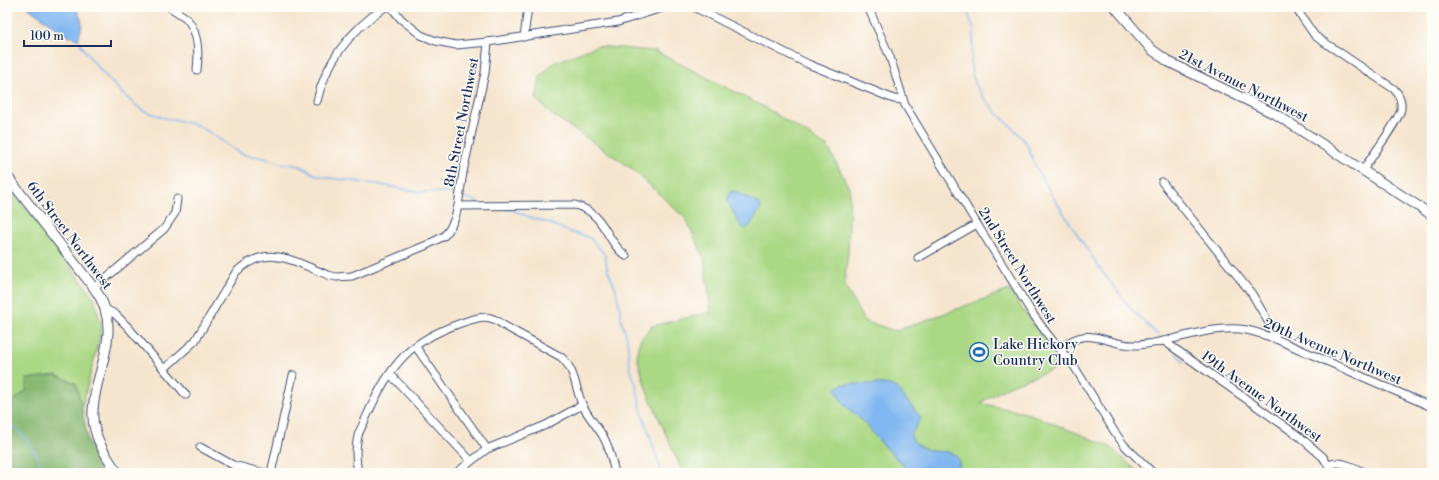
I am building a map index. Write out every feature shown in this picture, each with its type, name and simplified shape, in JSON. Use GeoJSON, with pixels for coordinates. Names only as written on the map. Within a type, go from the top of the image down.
{"type":"FeatureCollection","features":[{"type":"Feature","properties":{"kind":"street"},"geometry":{"type":"LineString","coordinates":[[170,7],[185,18],[194,30],[199,57],[197,70]]}},
{"type":"Feature","properties":{"kind":"street"},"geometry":{"type":"LineString","coordinates":[[316,101],[324,78],[340,49],[360,26],[385,7]]}},
{"type":"Feature","properties":{"kind":"street"},"geometry":{"type":"LineString","coordinates":[[391,7],[401,19],[421,35],[436,41],[456,45],[524,37],[618,22],[665,7]]}},
{"type":"Feature","properties":{"kind":"street"},"geometry":{"type":"LineString","coordinates":[[524,37],[528,7]]}},
{"type":"Feature","properties":{"kind":"street"},"geometry":{"type":"LineString","coordinates":[[694,7],[808,64],[894,99],[903,100]]}},
{"type":"Feature","properties":{"kind":"street","name":"2nd Street Northwest"},"geometry":{"type":"LineString","coordinates":[[868,7],[890,57],[903,100],[908,111],[977,224],[1032,313],[1074,366],[1104,416],[1124,445],[1153,473]]}},
{"type":"Feature","properties":{"kind":"street","name":"21st Avenue Northwest"},"geometry":{"type":"LineString","coordinates":[[1115,7],[1151,49],[1169,62],[1277,115],[1432,215]]}},
{"type":"Feature","properties":{"kind":"street"},"geometry":{"type":"LineString","coordinates":[[1295,7],[1315,36],[1394,89],[1400,98],[1400,112],[1363,170]]}},
{"type":"Feature","properties":{"kind":"street","name":"8th Street Northwest"},"geometry":{"type":"LineString","coordinates":[[164,369],[196,341],[236,272],[252,260],[268,255],[279,256],[336,277],[352,276],[427,245],[444,236],[453,224],[458,206],[463,172],[485,73],[488,42]]}},
{"type":"Feature","properties":{"kind":"street","name":"6th Street Northwest"},"geometry":{"type":"LineString","coordinates":[[7,176],[102,300],[108,320],[109,336],[95,394],[92,417],[97,438],[110,462],[118,473]]}},
{"type":"Feature","properties":{"kind":"street"},"geometry":{"type":"LineString","coordinates":[[1162,182],[1252,294],[1269,323],[1276,339]]}},
{"type":"Feature","properties":{"kind":"street"},"geometry":{"type":"LineString","coordinates":[[94,288],[164,229],[175,213],[177,199]]}},
{"type":"Feature","properties":{"kind":"street"},"geometry":{"type":"LineString","coordinates":[[458,206],[575,205],[587,209],[600,221],[615,245],[626,256]]}},
{"type":"Feature","properties":{"kind":"street"},"geometry":{"type":"LineString","coordinates":[[918,258],[977,224]]}},
{"type":"Feature","properties":{"kind":"street"},"geometry":{"type":"LineString","coordinates":[[105,309],[115,314],[128,327],[186,395]]}},
{"type":"Feature","properties":{"kind":"street"},"geometry":{"type":"LineString","coordinates":[[358,473],[356,464],[358,436],[375,396],[390,374],[403,357],[416,347],[443,330],[477,317],[489,317],[566,361],[573,374],[582,405],[609,448],[615,473]]}},
{"type":"Feature","properties":{"kind":"street","name":"20th Avenue Northwest"},"geometry":{"type":"LineString","coordinates":[[1060,349],[1072,340],[1084,336],[1097,337],[1128,345],[1164,341],[1206,331],[1232,329],[1250,330],[1276,339],[1432,407]]}},
{"type":"Feature","properties":{"kind":"street","name":"19th Avenue Northwest"},"geometry":{"type":"LineString","coordinates":[[1164,341],[1300,437],[1310,445],[1329,466],[1333,473]]}},
{"type":"Feature","properties":{"kind":"street"},"geometry":{"type":"LineString","coordinates":[[416,347],[488,448]]}},
{"type":"Feature","properties":{"kind":"street"},"geometry":{"type":"LineString","coordinates":[[390,374],[471,461]]}},
{"type":"Feature","properties":{"kind":"street"},"geometry":{"type":"LineString","coordinates":[[271,473],[293,375]]}},
{"type":"Feature","properties":{"kind":"street"},"geometry":{"type":"LineString","coordinates":[[456,473],[488,448],[546,425],[582,405]]}},
{"type":"Feature","properties":{"kind":"street"},"geometry":{"type":"LineString","coordinates":[[200,446],[233,465],[264,473]]}},
{"type":"Feature","properties":{"kind":"street"},"geometry":{"type":"LineString","coordinates":[[1329,466],[1335,463],[1342,463],[1366,473]]}},
{"type":"Feature","properties":{"kind":"green space","name":"Lake Hickory Country Club"},"geometry":{"type":"Polygon","coordinates":[[[597,46],[655,51],[766,108],[828,147],[850,190],[848,254],[844,284],[864,321],[896,331],[1009,290],[1043,338],[1065,365],[1009,386],[980,403],[1030,414],[1109,446],[1139,473],[683,473],[646,389],[637,357],[640,340],[652,326],[711,312],[704,258],[686,219],[631,168],[551,114],[536,99],[540,77],[553,63],[597,46]]]}},
{"type":"Feature","properties":{"kind":"green space"},"geometry":{"type":"Polygon","coordinates":[[[7,186],[38,223],[94,298],[102,328],[82,407],[88,442],[105,473],[7,473],[7,186]]]}},
{"type":"Feature","properties":{"kind":"green space"},"geometry":{"type":"Polygon","coordinates":[[[55,375],[76,383],[88,441],[105,473],[7,473],[7,405],[26,391],[26,379],[55,375]]]}},
{"type":"Feature","properties":{"kind":"water"},"geometry":{"type":"Polygon","coordinates":[[[27,7],[75,7],[82,22],[78,39],[67,36],[27,7]]]}},
{"type":"Feature","properties":{"kind":"water"},"geometry":{"type":"Polygon","coordinates":[[[734,191],[759,204],[761,207],[749,227],[744,228],[741,226],[727,201],[730,192],[734,191]]]}},
{"type":"Feature","properties":{"kind":"water"},"geometry":{"type":"Polygon","coordinates":[[[843,384],[883,384],[897,388],[921,418],[911,435],[914,442],[927,449],[948,452],[957,456],[960,473],[910,473],[876,437],[866,424],[845,405],[836,389],[843,384]]]}},
{"type":"Feature","properties":{"kind":"waterway"},"geometry":{"type":"LineString","coordinates":[[965,7],[974,32],[971,64],[972,74],[977,87],[984,98],[1027,144],[1034,163],[1053,197],[1100,269],[1133,311],[1162,339]]}},
{"type":"Feature","properties":{"kind":"waterway"},"geometry":{"type":"LineString","coordinates":[[78,38],[88,55],[97,66],[117,88],[144,111],[160,117],[196,125],[245,155],[300,166],[316,175],[329,178],[382,185],[419,192],[442,192],[457,195]]}},
{"type":"Feature","properties":{"kind":"waterway"},"geometry":{"type":"LineString","coordinates":[[463,197],[478,202]]}},
{"type":"Feature","properties":{"kind":"waterway"},"geometry":{"type":"LineString","coordinates":[[505,209],[515,211],[567,231],[590,238],[605,255],[608,272],[615,287],[622,323],[627,338],[630,368],[636,385],[641,409],[659,464],[660,473]]}},
{"type":"Feature","properties":{"kind":"waterway"},"geometry":{"type":"LineString","coordinates":[[1176,353],[1184,362]]}},
{"type":"Feature","properties":{"kind":"waterway"},"geometry":{"type":"LineString","coordinates":[[7,422],[26,438],[38,458],[44,473]]}},
{"type":"Feature","properties":{"kind":"place","name":"Lake Hickory Country Club"},"geometry":{"type":"Point","coordinates":[979,352]}}]}
